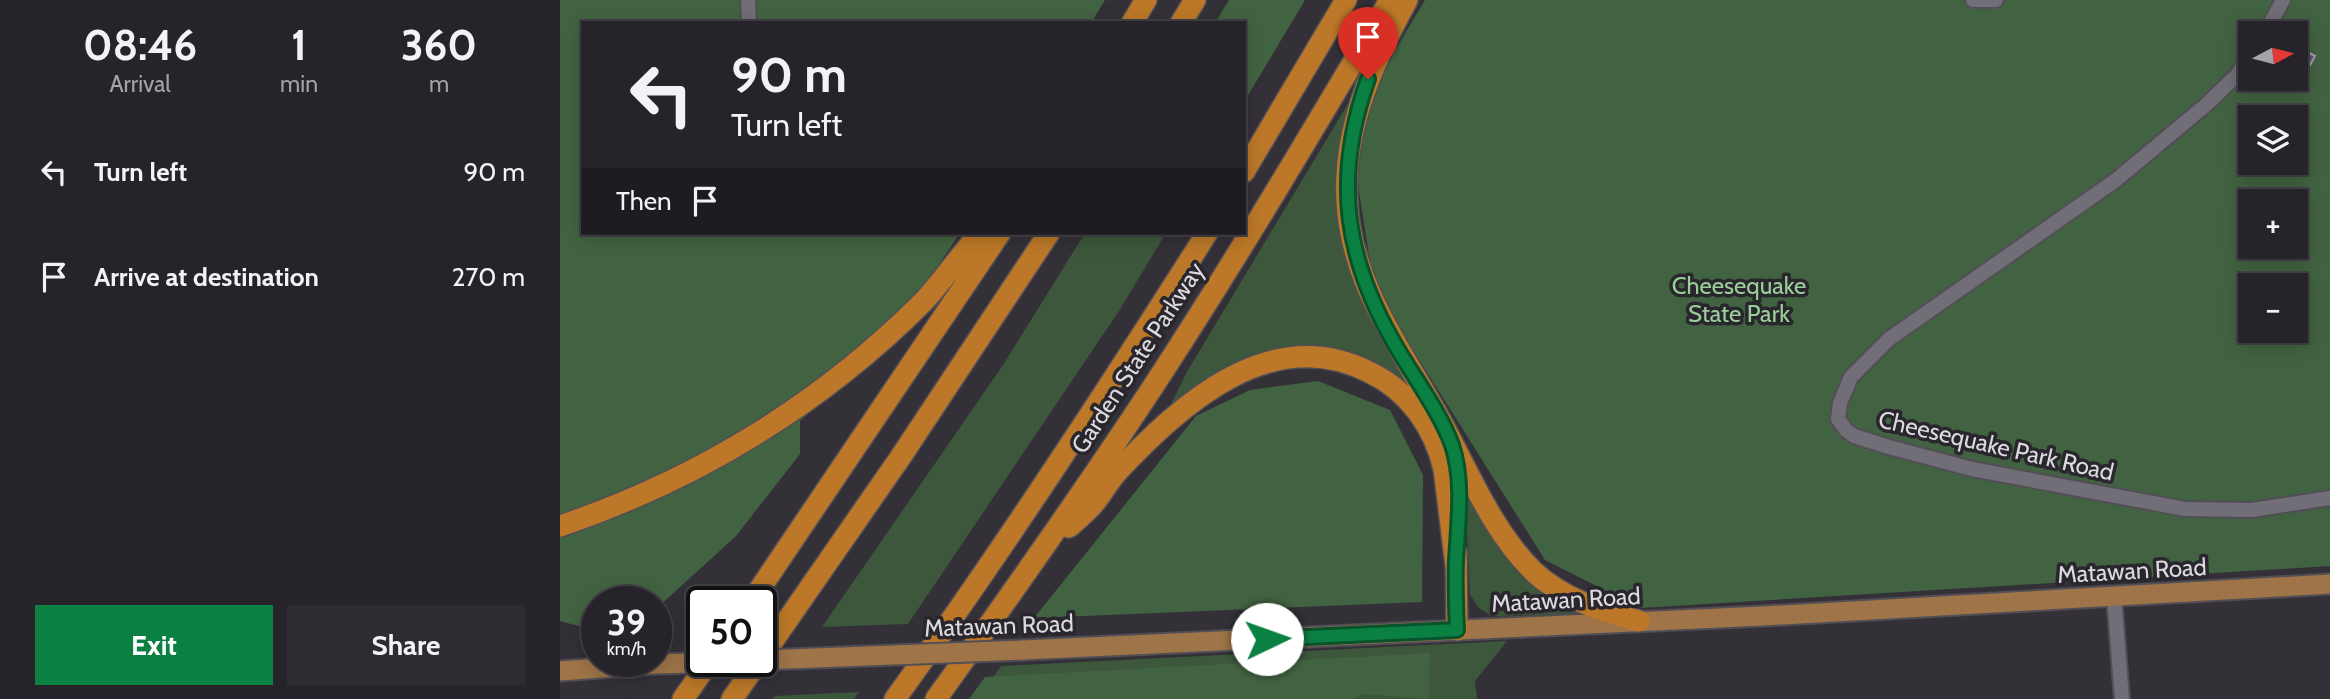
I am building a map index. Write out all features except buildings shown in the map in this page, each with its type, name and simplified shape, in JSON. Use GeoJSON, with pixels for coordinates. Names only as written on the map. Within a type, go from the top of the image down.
{"type":"FeatureCollection","features":[{"type":"Feature","properties":{"kind":"highway"},"geometry":{"type":"LineString","coordinates":[[1133,21],[1146,0]]}},
{"type":"Feature","properties":{"kind":"highway"},"geometry":{"type":"LineString","coordinates":[[1182,21],[1195,0]]}},
{"type":"Feature","properties":{"kind":"highway"},"geometry":{"type":"LineString","coordinates":[[1246,169],[1346,0]]}},
{"type":"Feature","properties":{"kind":"highway","name":"Garden State Parkway"},"geometry":{"type":"LineString","coordinates":[[936,699],[1035,561],[1154,385],[1278,188],[1390,0]]}},
{"type":"Feature","properties":{"kind":"highway"},"geometry":{"type":"LineString","coordinates":[[1407,0],[1376,61],[1356,115],[1348,167],[1349,221],[1355,256],[1375,308],[1452,445],[1518,554],[1535,573],[1555,588],[1606,612],[1639,621]]}},
{"type":"Feature","properties":{"kind":"highway"},"geometry":{"type":"LineString","coordinates":[[560,526],[688,474],[792,411],[850,367],[908,317],[979,235]]}},
{"type":"Feature","properties":{"kind":"highway"},"geometry":{"type":"LineString","coordinates":[[762,586],[999,235]]}},
{"type":"Feature","properties":{"kind":"highway"},"geometry":{"type":"LineString","coordinates":[[777,636],[881,487],[1048,235]]}},
{"type":"Feature","properties":{"kind":"highway","name":"Garden State Parkway"},"geometry":{"type":"LineString","coordinates":[[895,699],[1008,541],[1206,235]]}},
{"type":"Feature","properties":{"kind":"highway"},"geometry":{"type":"LineString","coordinates":[[1035,561],[1095,502],[1116,473],[1191,402],[1221,382],[1252,367],[1280,359],[1311,356],[1343,361],[1375,374],[1402,393],[1424,420],[1436,440],[1444,469],[1456,566]]}},
{"type":"Feature","properties":{"kind":"highway"},"geometry":{"type":"LineString","coordinates":[[1452,445],[1458,484],[1457,630]]}},
{"type":"Feature","properties":{"kind":"highway"},"geometry":{"type":"LineString","coordinates":[[683,699],[698,677]]}},
{"type":"Feature","properties":{"kind":"highway"},"geometry":{"type":"LineString","coordinates":[[732,699],[748,677]]}},
{"type":"Feature","properties":{"kind":"main road","name":"Matawan Road"},"geometry":{"type":"LineString","coordinates":[[777,659],[1457,630],[2330,584]]}},
{"type":"Feature","properties":{"kind":"main road"},"geometry":{"type":"LineString","coordinates":[[560,671],[686,663]]}},
{"type":"Feature","properties":{"kind":"street"},"geometry":{"type":"LineString","coordinates":[[748,0],[748,21]]}},
{"type":"Feature","properties":{"kind":"street"},"geometry":{"type":"LineString","coordinates":[[1973,0],[1996,0]]}},
{"type":"Feature","properties":{"kind":"street"},"geometry":{"type":"LineString","coordinates":[[2272,21],[2283,0]]}},
{"type":"Feature","properties":{"kind":"street","name":"Cheesequake Park Road"},"geometry":{"type":"LineString","coordinates":[[2238,74],[2207,104],[2116,180],[1889,339],[1850,377],[1840,402],[1838,419],[1854,436],[1972,469],[2185,509],[2252,510],[2330,498]]}},
{"type":"Feature","properties":{"kind":"street"},"geometry":{"type":"LineString","coordinates":[[2114,596],[2122,699]]}},
{"type":"Feature","properties":{"kind":"green space"},"geometry":{"type":"Polygon","coordinates":[[[560,0],[1105,0],[1092,21],[581,21],[581,235],[959,235],[889,340],[800,421],[800,454],[736,536],[672,594],[672,586],[581,586],[581,627],[560,621],[560,0]]]}},
{"type":"Feature","properties":{"kind":"green space"},"geometry":{"type":"Polygon","coordinates":[[[1229,0],[1305,0],[1246,99],[1246,21],[1216,21],[1229,0]]]}},
{"type":"Feature","properties":{"kind":"green space","name":"Cheesequake State Park"},"geometry":{"type":"Polygon","coordinates":[[[1425,0],[2330,0],[2330,566],[1640,608],[1545,560],[1374,288],[1353,152],[1369,94],[1425,0]]]}},
{"type":"Feature","properties":{"kind":"green space"},"geometry":{"type":"Polygon","coordinates":[[[1352,97],[1341,202],[1431,420],[1322,352],[1168,410],[1188,370],[1352,97]]]}},
{"type":"Feature","properties":{"kind":"green space"},"geometry":{"type":"Polygon","coordinates":[[[1084,235],[1165,235],[1119,311],[908,624],[822,627],[1003,365],[1084,235]]]}},
{"type":"Feature","properties":{"kind":"green space"},"geometry":{"type":"Polygon","coordinates":[[[1318,381],[1390,410],[1423,475],[1422,602],[1034,618],[1196,416],[1250,390],[1318,381]]]}},
{"type":"Feature","properties":{"kind":"green space"},"geometry":{"type":"Polygon","coordinates":[[[1465,490],[1494,530],[1587,613],[1498,616],[1490,615],[1479,608],[1470,595],[1465,490]]]}},
{"type":"Feature","properties":{"kind":"green space"},"geometry":{"type":"Polygon","coordinates":[[[1507,641],[1475,681],[1477,699],[978,699],[1001,666],[1507,641]]]}},
{"type":"Feature","properties":{"kind":"green space"},"geometry":{"type":"Polygon","coordinates":[[[1430,653],[1429,699],[1362,694],[1352,699],[969,699],[985,677],[1430,653]]]}},
{"type":"Feature","properties":{"kind":"green space"},"geometry":{"type":"Polygon","coordinates":[[[859,692],[854,699],[773,699],[775,696],[859,692]]]}},
{"type":"Feature","properties":{"kind":"route"},"geometry":{"type":"LineString","coordinates":[[1267,639],[1457,630],[1459,498],[1452,445],[1375,308],[1351,239],[1346,184],[1356,115],[1368,79]]}}]}
